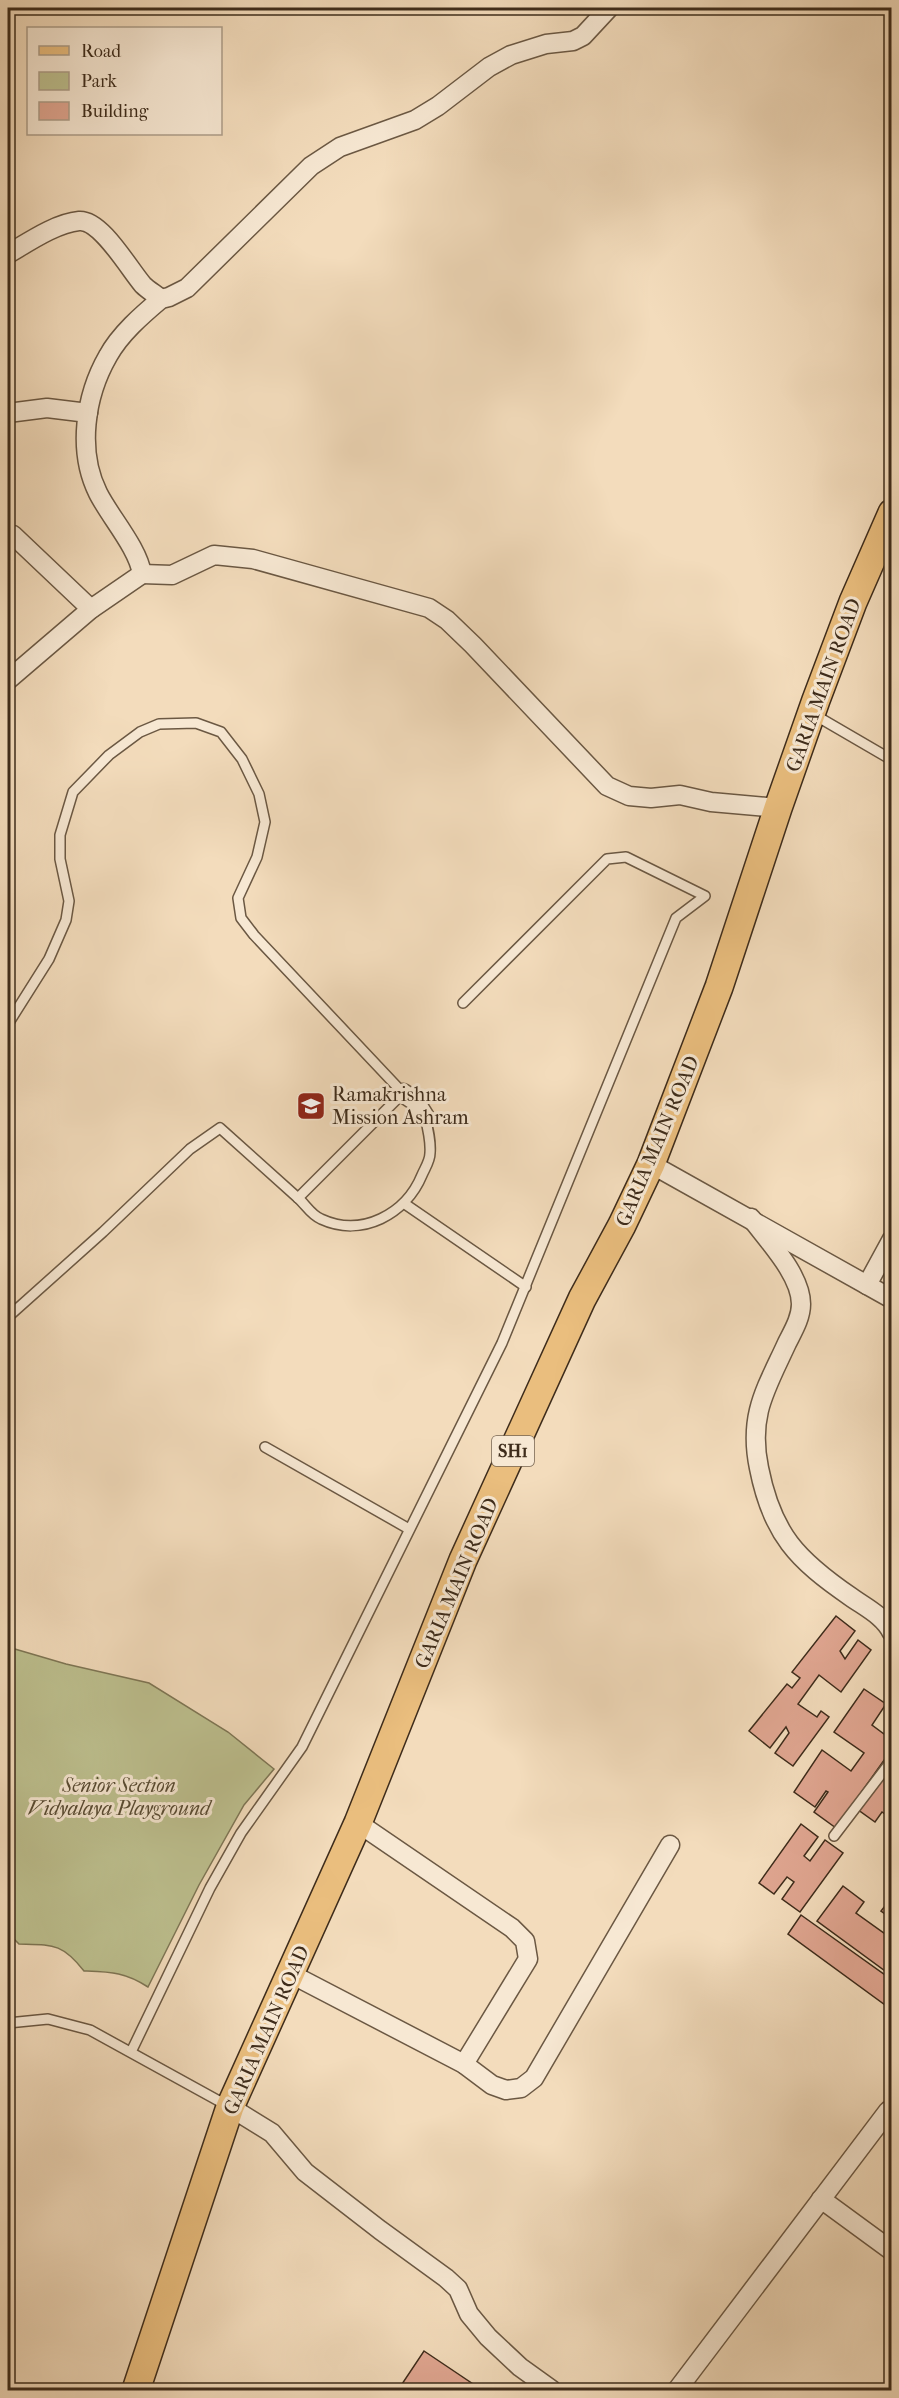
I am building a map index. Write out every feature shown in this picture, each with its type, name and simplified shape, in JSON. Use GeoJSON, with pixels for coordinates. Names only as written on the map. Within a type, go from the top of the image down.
{"type":"FeatureCollection","features":[{"type":"Feature","properties":{"kind":"main road","name":"GARIA MAIN ROAD"},"geometry":{"type":"LineString","coordinates":[[136,2391],[230,2107],[358,1823],[463,1560],[582,1299],[622,1225],[651,1164],[719,987],[777,808],[811,713],[853,602],[891,513]]}},
{"type":"Feature","properties":{"kind":"street"},"geometry":{"type":"LineString","coordinates":[[142,574],[138,558],[97,491],[89,465],[85,435],[88,413],[96,382],[108,355],[133,325],[161,299],[187,288],[311,166],[340,147],[415,120],[438,106],[489,67],[511,55],[546,44],[573,41],[583,36],[609,8]]}},
{"type":"Feature","properties":{"kind":"street"},"geometry":{"type":"LineString","coordinates":[[8,254],[49,231],[78,221],[91,222],[105,236],[145,287],[161,299]]}},
{"type":"Feature","properties":{"kind":"street"},"geometry":{"type":"LineString","coordinates":[[8,413],[47,408],[88,413]]}},
{"type":"Feature","properties":{"kind":"street"},"geometry":{"type":"LineString","coordinates":[[13,535],[91,609]]}},
{"type":"Feature","properties":{"kind":"street"},"geometry":{"type":"LineString","coordinates":[[8,680],[91,609],[142,574],[172,575],[214,555],[230,555],[253,559],[429,608],[447,620],[473,645],[607,786],[629,796],[651,798],[680,795],[711,802],[777,808]]}},
{"type":"Feature","properties":{"kind":"street"},"geometry":{"type":"LineString","coordinates":[[403,1093],[415,1101],[425,1117]]}},
{"type":"Feature","properties":{"kind":"street"},"geometry":{"type":"LineString","coordinates":[[651,1164],[751,1218],[891,1299]]}},
{"type":"Feature","properties":{"kind":"street"},"geometry":{"type":"LineString","coordinates":[[751,1218],[782,1259],[795,1282],[801,1305],[797,1323],[762,1396],[757,1413],[755,1430],[758,1466],[767,1504],[783,1537],[803,1562],[880,1617],[891,1633]]}},
{"type":"Feature","properties":{"kind":"street"},"geometry":{"type":"LineString","coordinates":[[867,1285],[891,1239]]}},
{"type":"Feature","properties":{"kind":"street"},"geometry":{"type":"LineString","coordinates":[[358,1823],[512,1928],[525,1941],[528,1959],[464,2064]]}},
{"type":"Feature","properties":{"kind":"street"},"geometry":{"type":"LineString","coordinates":[[291,1974],[464,2064],[492,2085],[506,2090],[521,2088],[534,2078],[670,1845]]}},
{"type":"Feature","properties":{"kind":"street"},"geometry":{"type":"LineString","coordinates":[[230,2107],[272,2133],[305,2172],[446,2278],[458,2289],[469,2314],[488,2337],[520,2367],[552,2391]]}},
{"type":"Feature","properties":{"kind":"street"},"geometry":{"type":"LineString","coordinates":[[677,2391],[890,2110]]}},
{"type":"Feature","properties":{"kind":"street"},"geometry":{"type":"LineString","coordinates":[[821,2199],[891,2251]]}},
{"type":"Feature","properties":{"kind":"lane"},"geometry":{"type":"LineString","coordinates":[[811,713],[891,760]]}},
{"type":"Feature","properties":{"kind":"lane"},"geometry":{"type":"LineString","coordinates":[[8,1024],[50,959],[66,920],[69,901],[60,859],[60,835],[73,792],[109,754],[140,732],[159,724],[196,723],[221,732],[242,759],[259,794],[265,822],[257,857],[238,898],[241,918],[254,935],[403,1093],[298,1198]]}},
{"type":"Feature","properties":{"kind":"lane"},"geometry":{"type":"LineString","coordinates":[[130,2052],[210,1888],[241,1833],[302,1747],[502,1343],[676,918],[705,896],[626,857],[607,859],[463,1003]]}},
{"type":"Feature","properties":{"kind":"lane"},"geometry":{"type":"LineString","coordinates":[[8,1317],[103,1232],[190,1149],[220,1128],[307,1205],[311,1213],[338,1225],[364,1224],[392,1214],[405,1204],[416,1190],[430,1156],[430,1137],[425,1117]]}},
{"type":"Feature","properties":{"kind":"lane"},"geometry":{"type":"LineString","coordinates":[[405,1204],[526,1287]]}},
{"type":"Feature","properties":{"kind":"lane"},"geometry":{"type":"LineString","coordinates":[[265,1447],[409,1529]]}},
{"type":"Feature","properties":{"kind":"lane"},"geometry":{"type":"LineString","coordinates":[[834,1836],[891,1760]]}},
{"type":"Feature","properties":{"kind":"lane"},"geometry":{"type":"LineString","coordinates":[[8,2023],[48,2019],[67,2022],[90,2030],[230,2107]]}},
{"type":"Feature","properties":{"kind":"green space","name":"Senior Section Vidyalaya Playground"},"geometry":{"type":"Polygon","coordinates":[[[8,1647],[66,1664],[149,1683],[228,1732],[274,1769],[244,1805],[199,1885],[148,1987],[132,1978],[118,1974],[84,1971],[63,1950],[49,1946],[19,1944],[8,1933],[8,1647]]]}},
{"type":"Feature","properties":{"kind":"building"},"geometry":{"type":"Polygon","coordinates":[[[836,1616],[855,1631],[840,1651],[845,1659],[858,1640],[871,1650],[841,1692],[819,1675],[798,1704],[817,1717],[821,1711],[829,1717],[793,1766],[775,1753],[789,1733],[786,1727],[770,1748],[749,1731],[787,1684],[792,1688],[800,1678],[792,1672],[836,1616]]]}},
{"type":"Feature","properties":{"kind":"building"},"geometry":{"type":"Polygon","coordinates":[[[864,1689],[886,1704],[872,1725],[884,1734],[892,1723],[892,1749],[836,1828],[814,1812],[828,1792],[826,1791],[815,1807],[794,1792],[822,1750],[851,1771],[864,1753],[834,1732],[864,1689]]]}},
{"type":"Feature","properties":{"kind":"building"},"geometry":{"type":"Polygon","coordinates":[[[892,1765],[892,1819],[882,1812],[875,1822],[857,1809],[892,1765]]]}},
{"type":"Feature","properties":{"kind":"building"},"geometry":{"type":"Polygon","coordinates":[[[801,1824],[818,1837],[804,1856],[810,1861],[825,1840],[843,1853],[800,1912],[782,1899],[794,1882],[787,1877],[774,1894],[759,1883],[801,1824]]]}},
{"type":"Feature","properties":{"kind":"building"},"geometry":{"type":"Polygon","coordinates":[[[843,1886],[864,1902],[856,1913],[892,1939],[892,1976],[817,1921],[843,1886]]]}},
{"type":"Feature","properties":{"kind":"building"},"geometry":{"type":"Polygon","coordinates":[[[892,1897],[892,1919],[881,1911],[892,1897]]]}},
{"type":"Feature","properties":{"kind":"building"},"geometry":{"type":"Polygon","coordinates":[[[801,1915],[892,1980],[892,2010],[788,1934],[801,1915]]]}},
{"type":"Feature","properties":{"kind":"building"},"geometry":{"type":"Polygon","coordinates":[[[424,2351],[482,2390],[398,2390],[424,2351]]]}},
{"type":"Feature","properties":{"kind":"place","name":"Ramakrishna Mission Ashram"},"geometry":{"type":"Point","coordinates":[311,1106]}}]}
